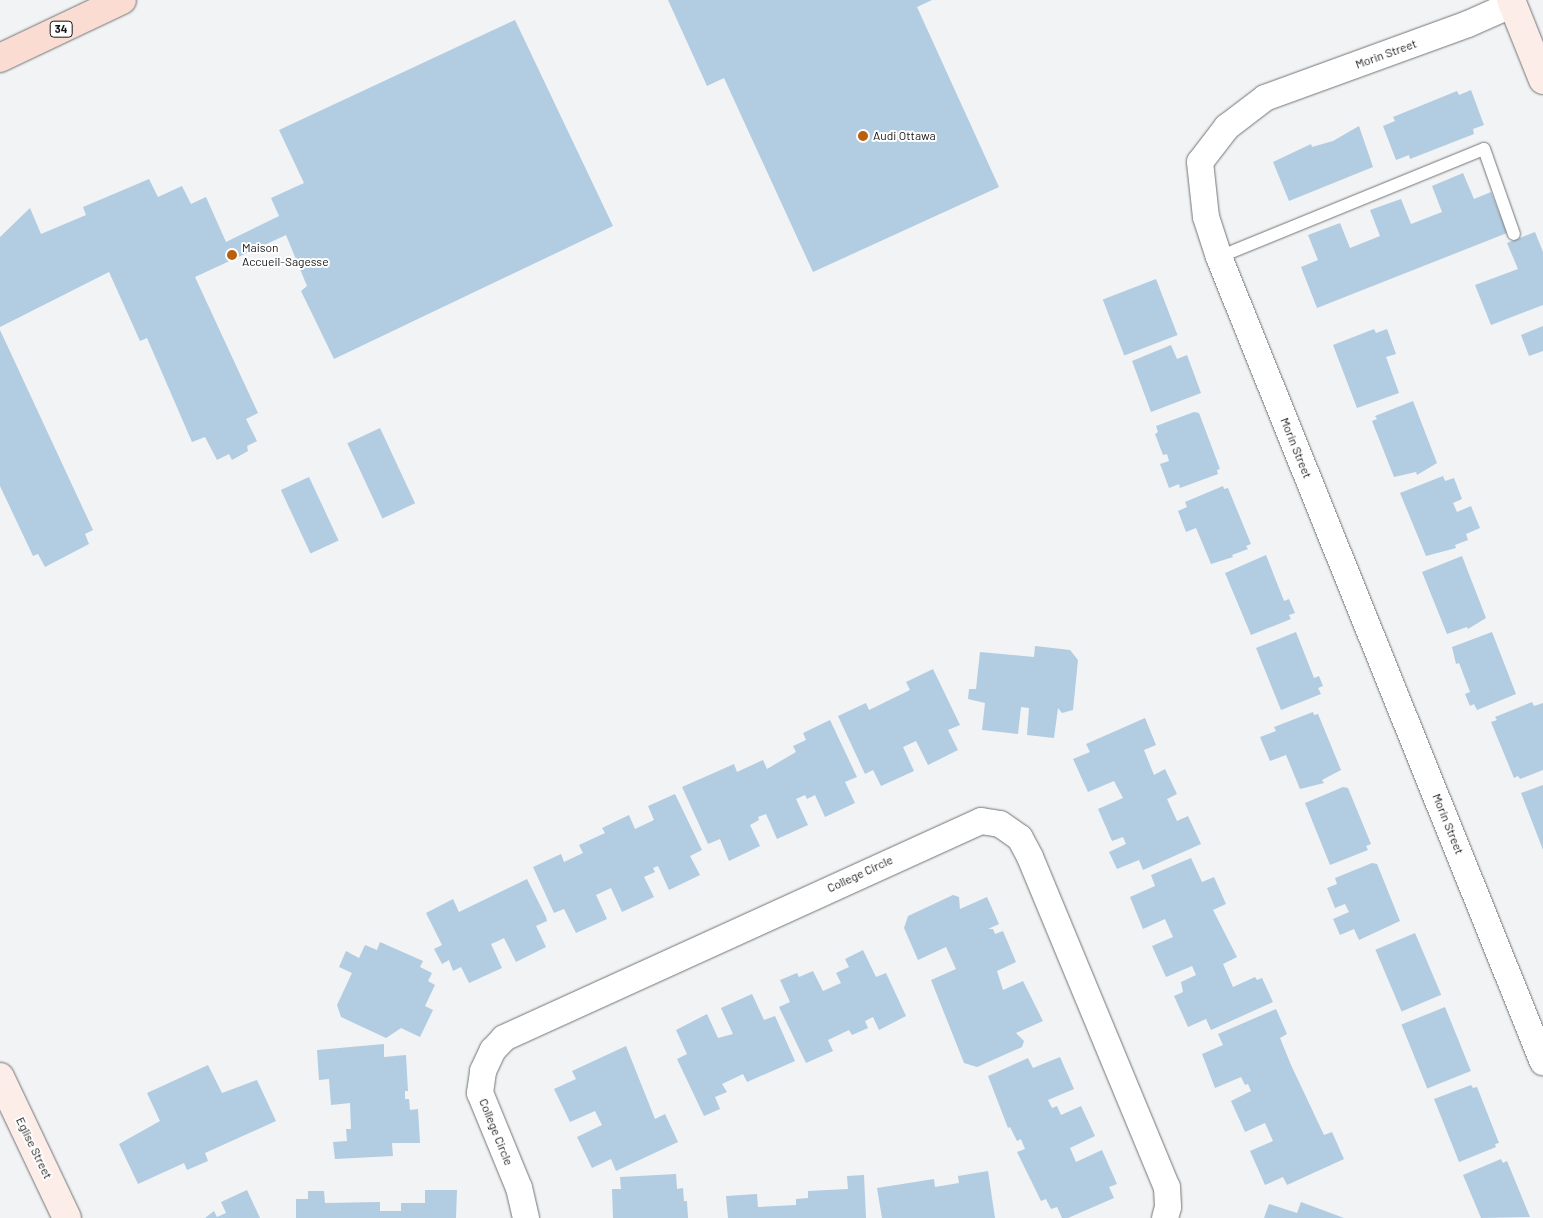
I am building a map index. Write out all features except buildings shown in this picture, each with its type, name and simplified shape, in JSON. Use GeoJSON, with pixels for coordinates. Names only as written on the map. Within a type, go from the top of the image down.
{"type":"FeatureCollection","features":[{"type":"Feature","properties":{"kind":"main road","name":"34"},"geometry":{"type":"LineString","coordinates":[[0,58],[122,0]]}},
{"type":"Feature","properties":{"kind":"street"},"geometry":{"type":"LineString","coordinates":[[1512,2],[1543,80]]}},
{"type":"Feature","properties":{"kind":"street","name":"Morin Street"},"geometry":{"type":"LineString","coordinates":[[1512,2],[1468,24],[1265,98],[1227,127],[1200,162],[1206,217],[1220,257],[1543,1062]]}},
{"type":"Feature","properties":{"kind":"street","name":"College Circle"},"geometry":{"type":"LineString","coordinates":[[526,1218],[519,1188],[480,1094],[483,1071],[493,1050],[504,1038],[981,821],[1000,824],[1020,838],[1030,857],[1167,1187],[1168,1208],[1165,1218]]}},
{"type":"Feature","properties":{"kind":"street","name":"Eglise Street"},"geometry":{"type":"LineString","coordinates":[[0,1077],[67,1218]]}},
{"type":"Feature","properties":{"kind":"lane"},"geometry":{"type":"LineString","coordinates":[[1220,257],[1484,149],[1514,234]]}},
{"type":"Feature","properties":{"kind":"place","name":"Audi Ottawa"},"geometry":{"type":"Point","coordinates":[863,136]}},
{"type":"Feature","properties":{"kind":"place","name":"Maison Accueil-Sagesse"},"geometry":{"type":"Point","coordinates":[232,255]}}]}
